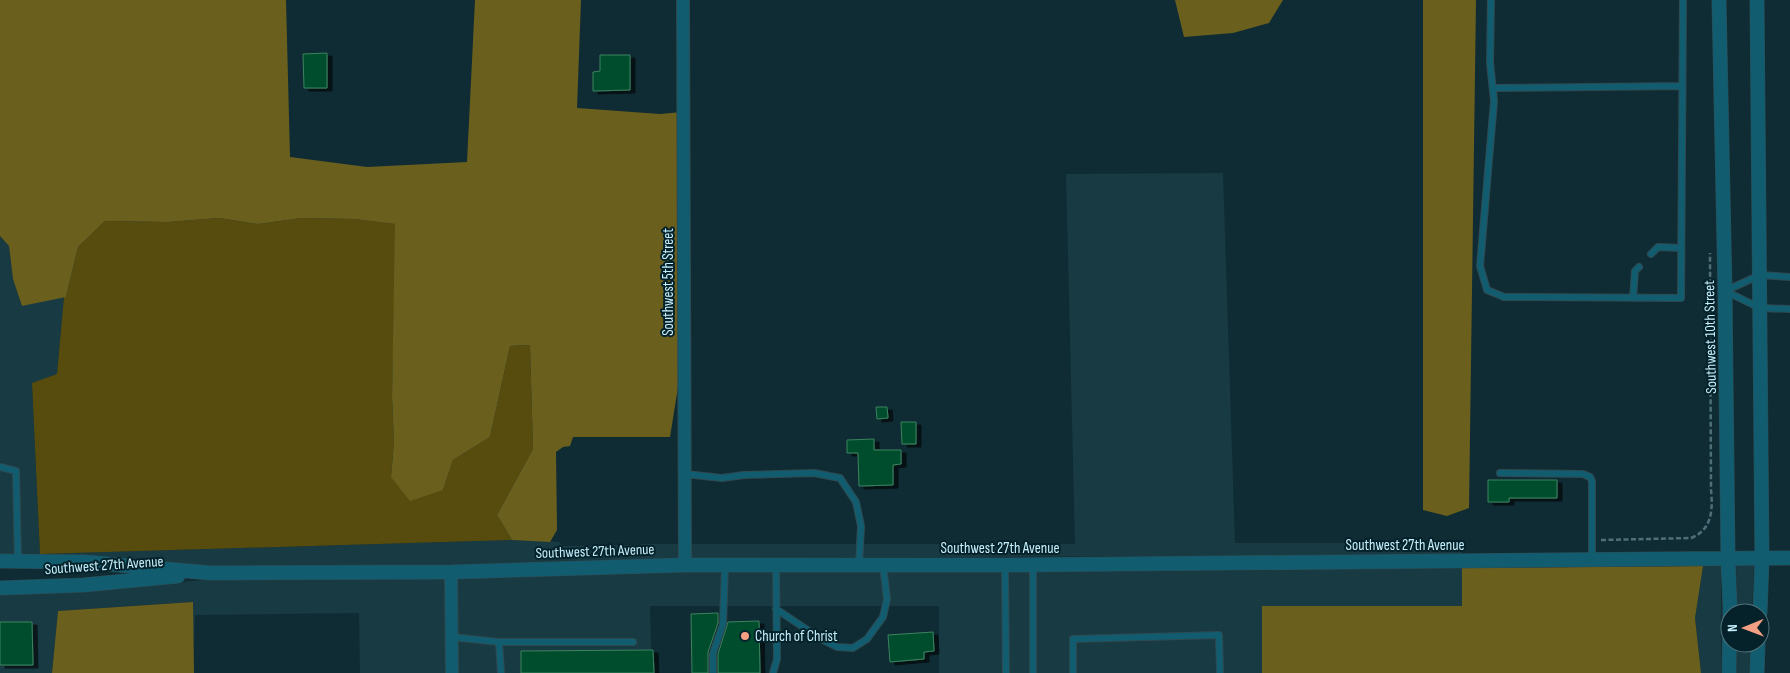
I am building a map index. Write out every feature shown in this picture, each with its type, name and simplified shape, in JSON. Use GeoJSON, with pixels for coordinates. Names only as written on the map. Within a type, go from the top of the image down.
{"type":"FeatureCollection","features":[{"type":"Feature","properties":{"kind":"main road","name":"Southwest 10th Street"},"geometry":{"type":"LineString","coordinates":[[1719,0],[1730,606],[1729,673]]}},
{"type":"Feature","properties":{"kind":"main road"},"geometry":{"type":"LineString","coordinates":[[1757,0],[1762,558],[1760,603]]}},
{"type":"Feature","properties":{"kind":"main road","name":"Southwest 27th Avenue"},"geometry":{"type":"LineString","coordinates":[[0,588],[84,585],[211,573],[451,572],[685,565],[1005,565],[1790,558]]}},
{"type":"Feature","properties":{"kind":"main road","name":"Southwest 27th Avenue"},"geometry":{"type":"LineString","coordinates":[[0,561],[85,562],[211,573]]}},
{"type":"Feature","properties":{"kind":"main road"},"geometry":{"type":"LineString","coordinates":[[1757,673],[1758,653]]}},
{"type":"Feature","properties":{"kind":"street","name":"Southwest 5th Street"},"geometry":{"type":"LineString","coordinates":[[684,0],[685,565]]}},
{"type":"Feature","properties":{"kind":"street"},"geometry":{"type":"LineString","coordinates":[[451,572],[452,673]]}},
{"type":"Feature","properties":{"kind":"lane"},"geometry":{"type":"LineString","coordinates":[[1491,0],[1490,62],[1494,101],[1493,128],[1480,266],[1487,290],[1504,296],[1633,298],[1681,298],[1683,0]]}},
{"type":"Feature","properties":{"kind":"lane"},"geometry":{"type":"LineString","coordinates":[[1493,88],[1682,86]]}},
{"type":"Feature","properties":{"kind":"lane"},"geometry":{"type":"LineString","coordinates":[[1651,254],[1658,247],[1681,248]]}},
{"type":"Feature","properties":{"kind":"lane"},"geometry":{"type":"LineString","coordinates":[[1633,298],[1635,271],[1639,267]]}},
{"type":"Feature","properties":{"kind":"lane"},"geometry":{"type":"LineString","coordinates":[[1725,291],[1760,275],[1790,277]]}},
{"type":"Feature","properties":{"kind":"lane"},"geometry":{"type":"LineString","coordinates":[[1725,291],[1760,308],[1790,309]]}},
{"type":"Feature","properties":{"kind":"lane"},"geometry":{"type":"LineString","coordinates":[[0,467],[16,471],[18,561]]}},
{"type":"Feature","properties":{"kind":"lane"},"geometry":{"type":"LineString","coordinates":[[685,474],[722,478],[744,474],[814,473],[840,478],[856,502],[860,518],[859,565]]}},
{"type":"Feature","properties":{"kind":"lane"},"geometry":{"type":"LineString","coordinates":[[1500,473],[1583,474],[1590,477],[1592,481],[1592,560]]}},
{"type":"Feature","properties":{"kind":"lane"},"geometry":{"type":"LineString","coordinates":[[1033,564],[1033,673]]}},
{"type":"Feature","properties":{"kind":"lane"},"geometry":{"type":"LineString","coordinates":[[713,673],[713,653],[723,624],[725,565]]}},
{"type":"Feature","properties":{"kind":"lane"},"geometry":{"type":"LineString","coordinates":[[773,673],[777,658],[776,565]]}},
{"type":"Feature","properties":{"kind":"lane"},"geometry":{"type":"LineString","coordinates":[[776,609],[821,639],[837,647],[852,648],[867,639],[883,617],[886,600],[883,565]]}},
{"type":"Feature","properties":{"kind":"lane"},"geometry":{"type":"LineString","coordinates":[[1005,565],[1006,673]]}},
{"type":"Feature","properties":{"kind":"lane"},"geometry":{"type":"LineString","coordinates":[[1074,673],[1073,638],[1219,635],[1220,673]]}},
{"type":"Feature","properties":{"kind":"lane"},"geometry":{"type":"LineString","coordinates":[[452,637],[499,642],[633,642]]}},
{"type":"Feature","properties":{"kind":"lane"},"geometry":{"type":"LineString","coordinates":[[499,642],[500,673]]}},
{"type":"Feature","properties":{"kind":"path"},"geometry":{"type":"LineString","coordinates":[[1602,540],[1691,538],[1700,535],[1711,520],[1710,251]]}},
{"type":"Feature","properties":{"kind":"shaded area"},"geometry":{"type":"Polygon","coordinates":[[[0,0],[286,0],[290,157],[367,167],[467,162],[475,0],[581,0],[577,108],[660,114],[682,112],[682,362],[670,437],[573,437],[570,446],[563,447],[556,452],[557,530],[550,542],[512,540],[497,515],[533,449],[530,345],[510,346],[490,437],[453,460],[443,490],[410,501],[391,477],[394,442],[392,397],[395,224],[354,219],[302,218],[258,224],[219,218],[168,222],[105,221],[78,247],[66,297],[22,306],[13,279],[9,246],[0,236],[0,0]]]}},
{"type":"Feature","properties":{"kind":"shaded area"},"geometry":{"type":"Polygon","coordinates":[[[1175,0],[1283,0],[1269,23],[1233,33],[1184,37],[1175,0]]]}},
{"type":"Feature","properties":{"kind":"shaded area"},"geometry":{"type":"Polygon","coordinates":[[[1423,0],[1476,0],[1469,508],[1447,516],[1423,510],[1423,0]]]}},
{"type":"Feature","properties":{"kind":"shaded area"},"geometry":{"type":"Polygon","coordinates":[[[1223,173],[1235,543],[1461,543],[1462,555],[685,558],[451,565],[211,566],[92,555],[0,555],[0,236],[9,246],[13,279],[22,306],[64,297],[57,374],[32,384],[40,554],[512,540],[559,542],[563,546],[642,544],[1075,544],[1066,174],[1223,173]]]}},
{"type":"Feature","properties":{"kind":"shaded area"},"geometry":{"type":"Polygon","coordinates":[[[219,218],[258,224],[302,218],[354,219],[396,224],[392,397],[394,442],[391,477],[443,490],[453,460],[490,437],[510,346],[530,345],[533,449],[497,515],[512,540],[40,554],[32,383],[57,374],[64,297],[66,297],[78,247],[105,221],[168,222],[219,218]]]}},
{"type":"Feature","properties":{"kind":"shaded area"},"geometry":{"type":"Polygon","coordinates":[[[1736,565],[1754,565],[1752,603],[1737,603],[1736,565]]]}},
{"type":"Feature","properties":{"kind":"shaded area"},"geometry":{"type":"Polygon","coordinates":[[[1703,566],[1721,566],[1721,673],[1701,673],[1695,618],[1703,566]]]}},
{"type":"Feature","properties":{"kind":"shaded area"},"geometry":{"type":"Polygon","coordinates":[[[1703,566],[1695,618],[1701,673],[1262,673],[1262,606],[1462,606],[1462,568],[1703,566]]]}},
{"type":"Feature","properties":{"kind":"shaded area"},"geometry":{"type":"Polygon","coordinates":[[[1462,568],[1463,606],[1262,606],[1262,673],[939,673],[939,606],[650,606],[652,673],[360,673],[359,613],[195,615],[194,649],[192,602],[58,611],[52,673],[0,673],[0,594],[84,592],[211,579],[685,572],[1462,568]]]}},
{"type":"Feature","properties":{"kind":"shaded area"},"geometry":{"type":"Polygon","coordinates":[[[193,602],[194,673],[52,673],[58,611],[193,602]]]}},
{"type":"Feature","properties":{"kind":"shaded area"},"geometry":{"type":"Polygon","coordinates":[[[1737,653],[1751,653],[1750,673],[1736,673],[1737,653]]]}},
{"type":"Feature","properties":{"kind":"building"},"geometry":{"type":"Polygon","coordinates":[[[327,53],[327,88],[304,88],[303,54],[327,53]]]}},
{"type":"Feature","properties":{"kind":"building"},"geometry":{"type":"Polygon","coordinates":[[[600,55],[630,55],[630,90],[593,91],[593,72],[600,71],[600,55]]]}},
{"type":"Feature","properties":{"kind":"building"},"geometry":{"type":"Polygon","coordinates":[[[876,407],[887,407],[888,418],[877,419],[876,407]]]}},
{"type":"Feature","properties":{"kind":"building"},"geometry":{"type":"Polygon","coordinates":[[[901,422],[916,422],[916,444],[902,444],[901,422]]]}},
{"type":"Feature","properties":{"kind":"building"},"geometry":{"type":"Polygon","coordinates":[[[874,439],[874,450],[901,450],[901,464],[893,465],[893,485],[859,486],[858,453],[847,453],[847,440],[874,439]]]}},
{"type":"Feature","properties":{"kind":"building"},"geometry":{"type":"Polygon","coordinates":[[[1488,480],[1557,480],[1557,498],[1509,498],[1509,502],[1488,502],[1488,480]]]}},
{"type":"Feature","properties":{"kind":"building"},"geometry":{"type":"Polygon","coordinates":[[[718,613],[718,623],[708,652],[708,673],[692,673],[691,614],[718,613]]]}},
{"type":"Feature","properties":{"kind":"building","name":"Church of Christ"},"geometry":{"type":"Polygon","coordinates":[[[759,621],[760,673],[718,673],[718,654],[728,622],[759,621]]]}},
{"type":"Feature","properties":{"kind":"building"},"geometry":{"type":"Polygon","coordinates":[[[0,622],[32,622],[33,665],[0,665],[0,622]]]}},
{"type":"Feature","properties":{"kind":"building"},"geometry":{"type":"Polygon","coordinates":[[[933,632],[934,651],[924,652],[924,659],[890,662],[888,635],[933,632]]]}},
{"type":"Feature","properties":{"kind":"building"},"geometry":{"type":"Polygon","coordinates":[[[653,650],[654,673],[521,673],[521,651],[653,650]]]}},
{"type":"Feature","properties":{"kind":"place","name":"Church of Christ"},"geometry":{"type":"Point","coordinates":[745,636]}}]}
